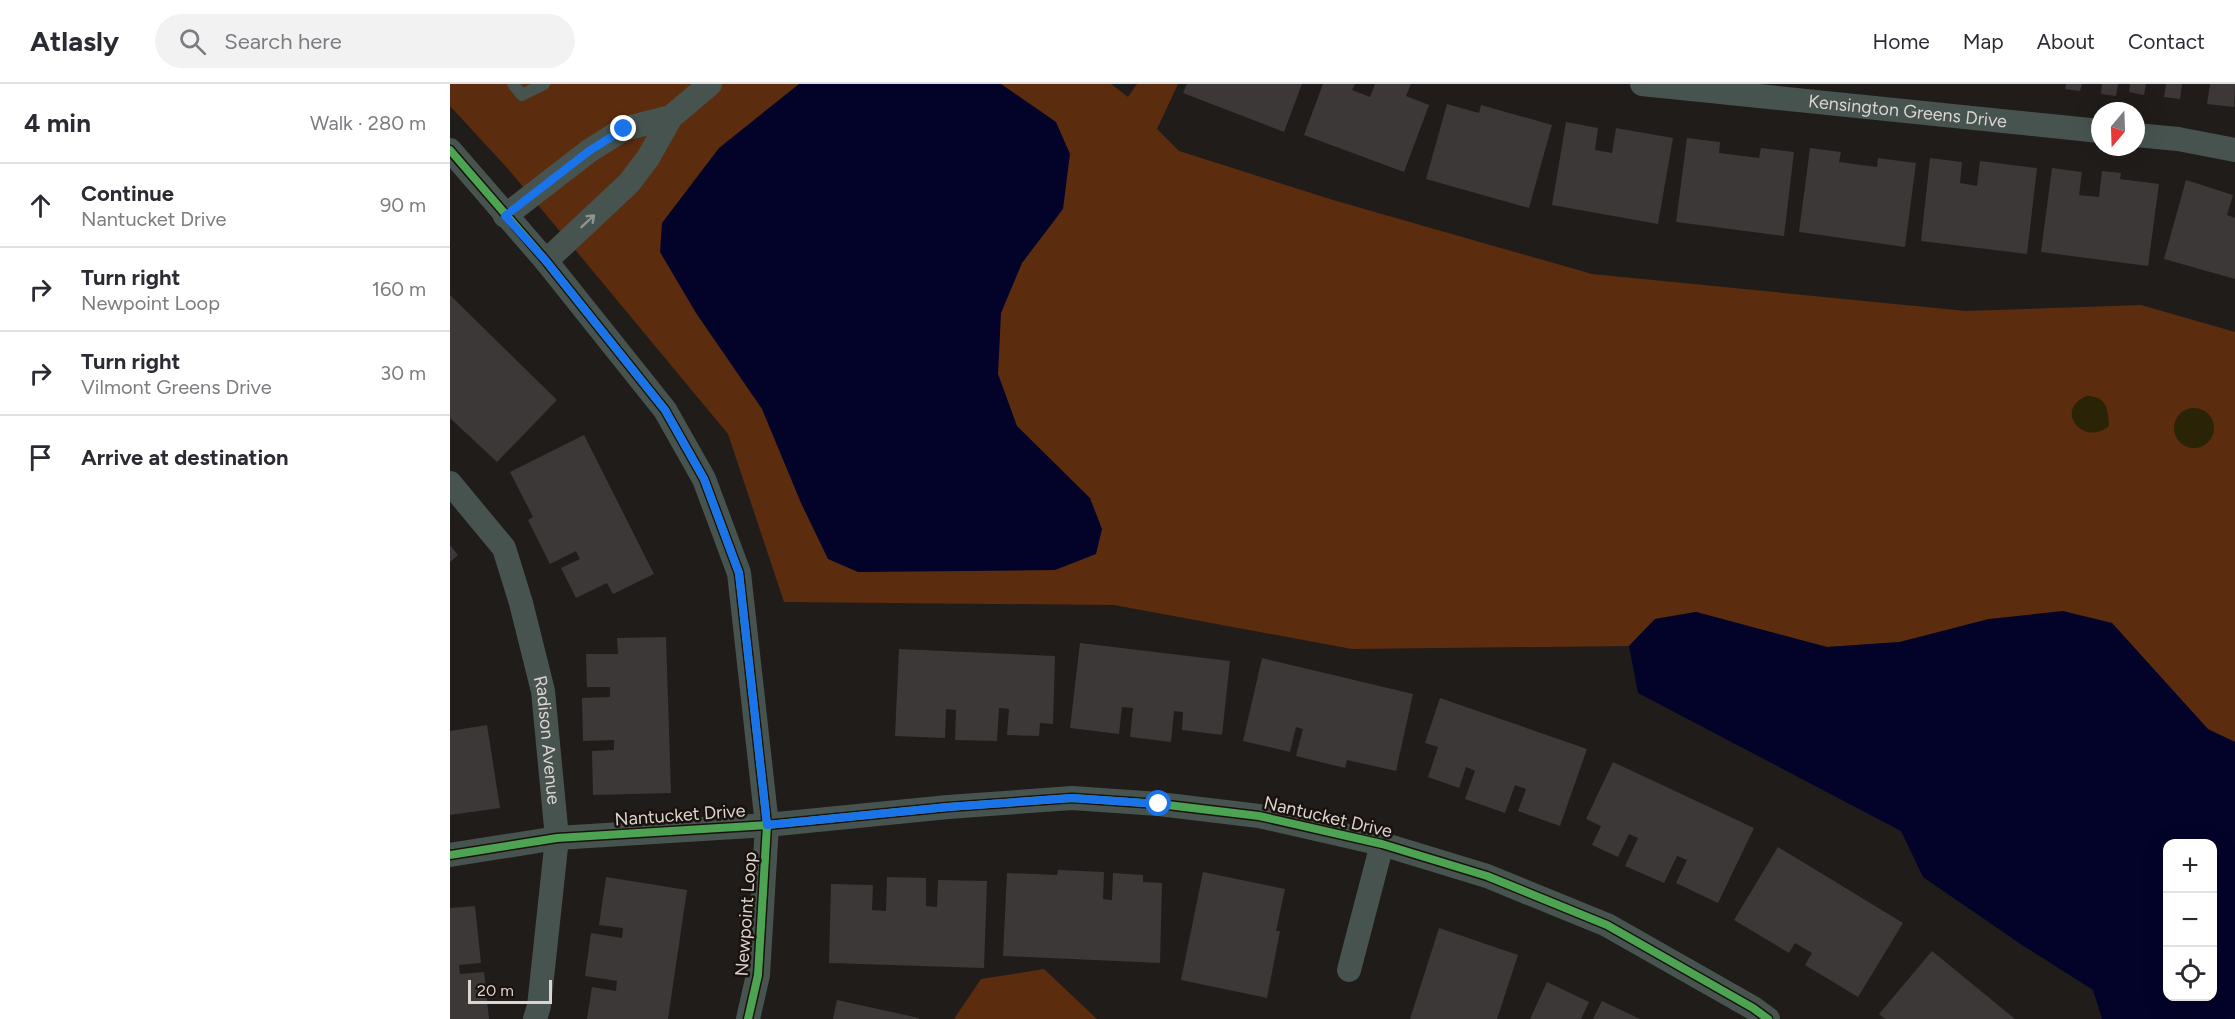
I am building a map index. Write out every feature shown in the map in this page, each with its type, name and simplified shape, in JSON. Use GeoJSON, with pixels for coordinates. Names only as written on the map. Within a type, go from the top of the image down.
{"type":"FeatureCollection","features":[{"type":"Feature","properties":{"kind":"street"},"geometry":{"type":"LineString","coordinates":[[546,261],[629,183],[648,158],[671,117],[710,84]]}},
{"type":"Feature","properties":{"kind":"street","name":"Kensington Greens Drive"},"geometry":{"type":"LineString","coordinates":[[1642,84],[2091,130]]}},
{"type":"Feature","properties":{"kind":"street"},"geometry":{"type":"LineString","coordinates":[[505,216],[589,151],[624,129],[671,117]]}},
{"type":"Feature","properties":{"kind":"street"},"geometry":{"type":"LineString","coordinates":[[2145,136],[2178,139],[2235,150]]}},
{"type":"Feature","properties":{"kind":"street","name":"Newpoint Loop"},"geometry":{"type":"LineString","coordinates":[[450,150],[546,261],[665,410],[704,479],[739,573],[767,825],[758,975],[748,1019]]}},
{"type":"Feature","properties":{"kind":"street","name":"Radison Avenue"},"geometry":{"type":"LineString","coordinates":[[450,483],[504,548],[521,603],[543,691],[557,838],[539,1006],[535,1019]]}},
{"type":"Feature","properties":{"kind":"street","name":"Nantucket Drive"},"geometry":{"type":"LineString","coordinates":[[450,855],[557,838],[767,825],[948,807],[1072,798],[1159,804],[1259,816],[1382,844],[1487,876],[1607,925],[1756,1015]]}},
{"type":"Feature","properties":{"kind":"street"},"geometry":{"type":"LineString","coordinates":[[1349,970],[1382,844]]}},
{"type":"Feature","properties":{"kind":"lane"},"geometry":{"type":"LineString","coordinates":[[513,84],[522,95],[544,84]]}},
{"type":"Feature","properties":{"kind":"shaded area"},"geometry":{"type":"Polygon","coordinates":[[[450,84],[1111,84],[1128,97],[1137,84],[1178,84],[1157,129],[1179,151],[1333,200],[1592,274],[1966,311],[2141,305],[2235,332],[2235,742],[2208,730],[2112,623],[1989,619],[1900,642],[1827,647],[1696,612],[1655,619],[1629,646],[1352,649],[1114,605],[784,602],[728,434],[509,170],[450,106],[450,84]]]}},
{"type":"Feature","properties":{"kind":"shaded area"},"geometry":{"type":"Polygon","coordinates":[[[1044,969],[1097,1019],[954,1019],[981,979],[1044,969]]]}},
{"type":"Feature","properties":{"kind":"sand"},"geometry":{"type":"Polygon","coordinates":[[[2087,396],[2099,398],[2107,409],[2109,426],[2099,432],[2082,430],[2072,417],[2072,409],[2077,402],[2087,396]]]}},
{"type":"Feature","properties":{"kind":"sand"},"geometry":{"type":"Polygon","coordinates":[[[2194,408],[2208,414],[2214,428],[2208,442],[2194,448],[2180,442],[2174,428],[2180,414],[2194,408]]]}},
{"type":"Feature","properties":{"kind":"water"},"geometry":{"type":"Polygon","coordinates":[[[799,84],[1001,84],[1056,122],[1070,154],[1063,209],[1022,263],[1001,313],[998,374],[1017,426],[1090,498],[1102,529],[1096,554],[1055,570],[858,572],[828,559],[801,503],[762,409],[696,313],[660,252],[662,223],[719,148],[799,84]]]}},
{"type":"Feature","properties":{"kind":"water"},"geometry":{"type":"Polygon","coordinates":[[[2063,611],[2112,623],[2208,729],[2235,742],[2235,1019],[2102,1019],[2093,990],[2022,945],[1923,877],[1901,831],[1638,693],[1629,646],[1655,619],[1696,612],[1827,647],[1900,642],[1989,619],[2063,611]]]}},
{"type":"Feature","properties":{"kind":"building"},"geometry":{"type":"Polygon","coordinates":[[[1187,84],[1302,84],[1284,132],[1183,93],[1187,84]]]}},
{"type":"Feature","properties":{"kind":"building"},"geometry":{"type":"Polygon","coordinates":[[[1323,84],[1355,84],[1352,90],[1370,97],[1375,84],[1411,84],[1406,96],[1429,105],[1404,172],[1304,135],[1323,84]]]}},
{"type":"Feature","properties":{"kind":"building"},"geometry":{"type":"Polygon","coordinates":[[[2066,84],[2082,84],[2080,91],[2065,89],[2066,84]]]}},
{"type":"Feature","properties":{"kind":"building"},"geometry":{"type":"Polygon","coordinates":[[[2102,84],[2118,84],[2116,96],[2101,94],[2102,84]]]}},
{"type":"Feature","properties":{"kind":"building"},"geometry":{"type":"Polygon","coordinates":[[[2130,84],[2146,84],[2144,95],[2129,92],[2130,84]]]}},
{"type":"Feature","properties":{"kind":"building"},"geometry":{"type":"Polygon","coordinates":[[[2166,84],[2182,84],[2180,99],[2164,97],[2166,84]]]}},
{"type":"Feature","properties":{"kind":"building"},"geometry":{"type":"Polygon","coordinates":[[[2210,84],[2235,84],[2234,107],[2207,104],[2210,84]]]}},
{"type":"Feature","properties":{"kind":"building"},"geometry":{"type":"Polygon","coordinates":[[[1447,104],[1479,113],[1481,105],[1552,125],[1529,208],[1426,179],[1447,104]]]}},
{"type":"Feature","properties":{"kind":"building"},"geometry":{"type":"Polygon","coordinates":[[[1566,122],[1598,128],[1595,150],[1612,153],[1616,128],[1673,138],[1658,224],[1552,205],[1566,122]]]}},
{"type":"Feature","properties":{"kind":"building"},"geometry":{"type":"Polygon","coordinates":[[[1687,138],[1720,142],[1719,153],[1759,158],[1761,148],[1794,152],[1784,236],[1676,222],[1687,138]]]}},
{"type":"Feature","properties":{"kind":"building"},"geometry":{"type":"Polygon","coordinates":[[[1810,148],[1841,152],[1839,162],[1877,167],[1878,158],[1916,163],[1905,247],[1799,232],[1810,148]]]}},
{"type":"Feature","properties":{"kind":"building"},"geometry":{"type":"Polygon","coordinates":[[[1930,158],[1962,162],[1960,183],[1977,186],[1980,161],[2037,168],[2027,254],[1921,241],[1930,158]]]}},
{"type":"Feature","properties":{"kind":"building"},"geometry":{"type":"Polygon","coordinates":[[[2052,168],[2082,172],[2079,195],[2099,197],[2102,171],[2121,173],[2120,179],[2159,184],[2148,266],[2041,252],[2052,168]]]}},
{"type":"Feature","properties":{"kind":"building"},"geometry":{"type":"Polygon","coordinates":[[[2186,180],[2233,195],[2227,215],[2235,218],[2235,279],[2164,259],[2186,180]]]}},
{"type":"Feature","properties":{"kind":"building"},"geometry":{"type":"Polygon","coordinates":[[[450,295],[557,400],[497,462],[450,418],[450,295]]]}},
{"type":"Feature","properties":{"kind":"building"},"geometry":{"type":"Polygon","coordinates":[[[584,435],[654,574],[613,594],[607,583],[576,598],[561,568],[580,559],[576,551],[550,564],[528,520],[533,517],[510,472],[584,435]]]}},
{"type":"Feature","properties":{"kind":"building"},"geometry":{"type":"Polygon","coordinates":[[[450,545],[458,555],[450,562],[450,545]]]}},
{"type":"Feature","properties":{"kind":"building"},"geometry":{"type":"Polygon","coordinates":[[[666,637],[671,793],[593,795],[592,751],[614,750],[614,740],[583,741],[582,698],[610,697],[610,687],[587,687],[586,654],[618,654],[617,638],[666,637]]]}},
{"type":"Feature","properties":{"kind":"building"},"geometry":{"type":"Polygon","coordinates":[[[1080,643],[1230,661],[1222,735],[1182,730],[1183,712],[1174,711],[1171,742],[1130,737],[1133,708],[1122,707],[1119,734],[1070,728],[1080,643]]]}},
{"type":"Feature","properties":{"kind":"building"},"geometry":{"type":"Polygon","coordinates":[[[899,649],[1055,656],[1053,724],[1040,723],[1039,736],[1007,735],[1009,709],[999,708],[997,741],[955,740],[956,710],[946,709],[945,738],[895,736],[899,649]]]}},
{"type":"Feature","properties":{"kind":"building"},"geometry":{"type":"Polygon","coordinates":[[[1262,658],[1413,694],[1396,771],[1347,760],[1345,768],[1296,756],[1303,729],[1296,727],[1290,752],[1243,741],[1262,658]]]}},
{"type":"Feature","properties":{"kind":"building"},"geometry":{"type":"Polygon","coordinates":[[[1440,698],[1587,749],[1560,826],[1518,811],[1526,789],[1515,785],[1505,813],[1465,799],[1475,771],[1466,767],[1459,788],[1428,777],[1438,747],[1425,743],[1440,698]]]}},
{"type":"Feature","properties":{"kind":"building"},"geometry":{"type":"Polygon","coordinates":[[[487,725],[500,808],[450,815],[450,731],[487,725]]]}},
{"type":"Feature","properties":{"kind":"building"},"geometry":{"type":"Polygon","coordinates":[[[1613,762],[1754,828],[1718,903],[1676,883],[1687,860],[1677,856],[1664,883],[1625,866],[1638,838],[1629,834],[1618,857],[1592,845],[1601,826],[1586,819],[1613,762]]]}},
{"type":"Feature","properties":{"kind":"building"},"geometry":{"type":"Polygon","coordinates":[[[1778,847],[1903,923],[1858,997],[1805,965],[1812,953],[1795,943],[1789,953],[1734,920],[1778,847]]]}},
{"type":"Feature","properties":{"kind":"building"},"geometry":{"type":"Polygon","coordinates":[[[1058,870],[1104,872],[1103,899],[1112,900],[1113,873],[1143,875],[1143,882],[1162,883],[1160,963],[1003,956],[1007,873],[1057,875],[1058,870]]]}},
{"type":"Feature","properties":{"kind":"building"},"geometry":{"type":"Polygon","coordinates":[[[1203,872],[1285,889],[1276,931],[1280,931],[1267,998],[1181,980],[1203,872]]]}},
{"type":"Feature","properties":{"kind":"building"},"geometry":{"type":"Polygon","coordinates":[[[606,877],[687,890],[668,1019],[587,1019],[592,987],[616,991],[617,981],[585,976],[591,933],[622,938],[623,928],[599,925],[606,877]]]}},
{"type":"Feature","properties":{"kind":"building"},"geometry":{"type":"Polygon","coordinates":[[[887,877],[926,878],[926,906],[937,907],[938,880],[987,881],[984,968],[829,963],[831,884],[873,885],[872,910],[886,911],[887,877]]]}},
{"type":"Feature","properties":{"kind":"building"},"geometry":{"type":"Polygon","coordinates":[[[475,906],[481,963],[459,965],[460,974],[484,972],[489,1019],[450,1019],[450,908],[475,906]]]}},
{"type":"Feature","properties":{"kind":"building"},"geometry":{"type":"Polygon","coordinates":[[[1439,928],[1518,955],[1497,1019],[1410,1019],[1439,928]]]}},
{"type":"Feature","properties":{"kind":"building"},"geometry":{"type":"Polygon","coordinates":[[[1932,951],[2015,1019],[1885,1019],[1879,1014],[1932,951]]]}},
{"type":"Feature","properties":{"kind":"building"},"geometry":{"type":"Polygon","coordinates":[[[1547,982],[1589,1002],[1581,1019],[1530,1019],[1547,982]]]}},
{"type":"Feature","properties":{"kind":"building"},"geometry":{"type":"Polygon","coordinates":[[[837,1000],[919,1018],[919,1019],[833,1019],[837,1000]]]}},
{"type":"Feature","properties":{"kind":"building"},"geometry":{"type":"Polygon","coordinates":[[[1602,1001],[1640,1019],[1593,1019],[1602,1001]]]}},
{"type":"Feature","properties":{"kind":"cycle path"},"geometry":{"type":"LineString","coordinates":[[450,150],[546,261],[665,410],[704,479],[739,573],[767,825],[758,975],[748,1019]]}},
{"type":"Feature","properties":{"kind":"cycle path"},"geometry":{"type":"LineString","coordinates":[[450,855],[557,838],[767,825],[948,807],[1072,798],[1159,804],[1259,816],[1382,844],[1487,876],[1607,925],[1753,1008],[1768,1019]]}},
{"type":"Feature","properties":{"kind":"route"},"geometry":{"type":"LineString","coordinates":[[624,129],[589,151],[505,216],[546,261],[665,410],[704,479],[739,573],[767,825],[948,807],[1072,798],[1159,804]]}}]}
